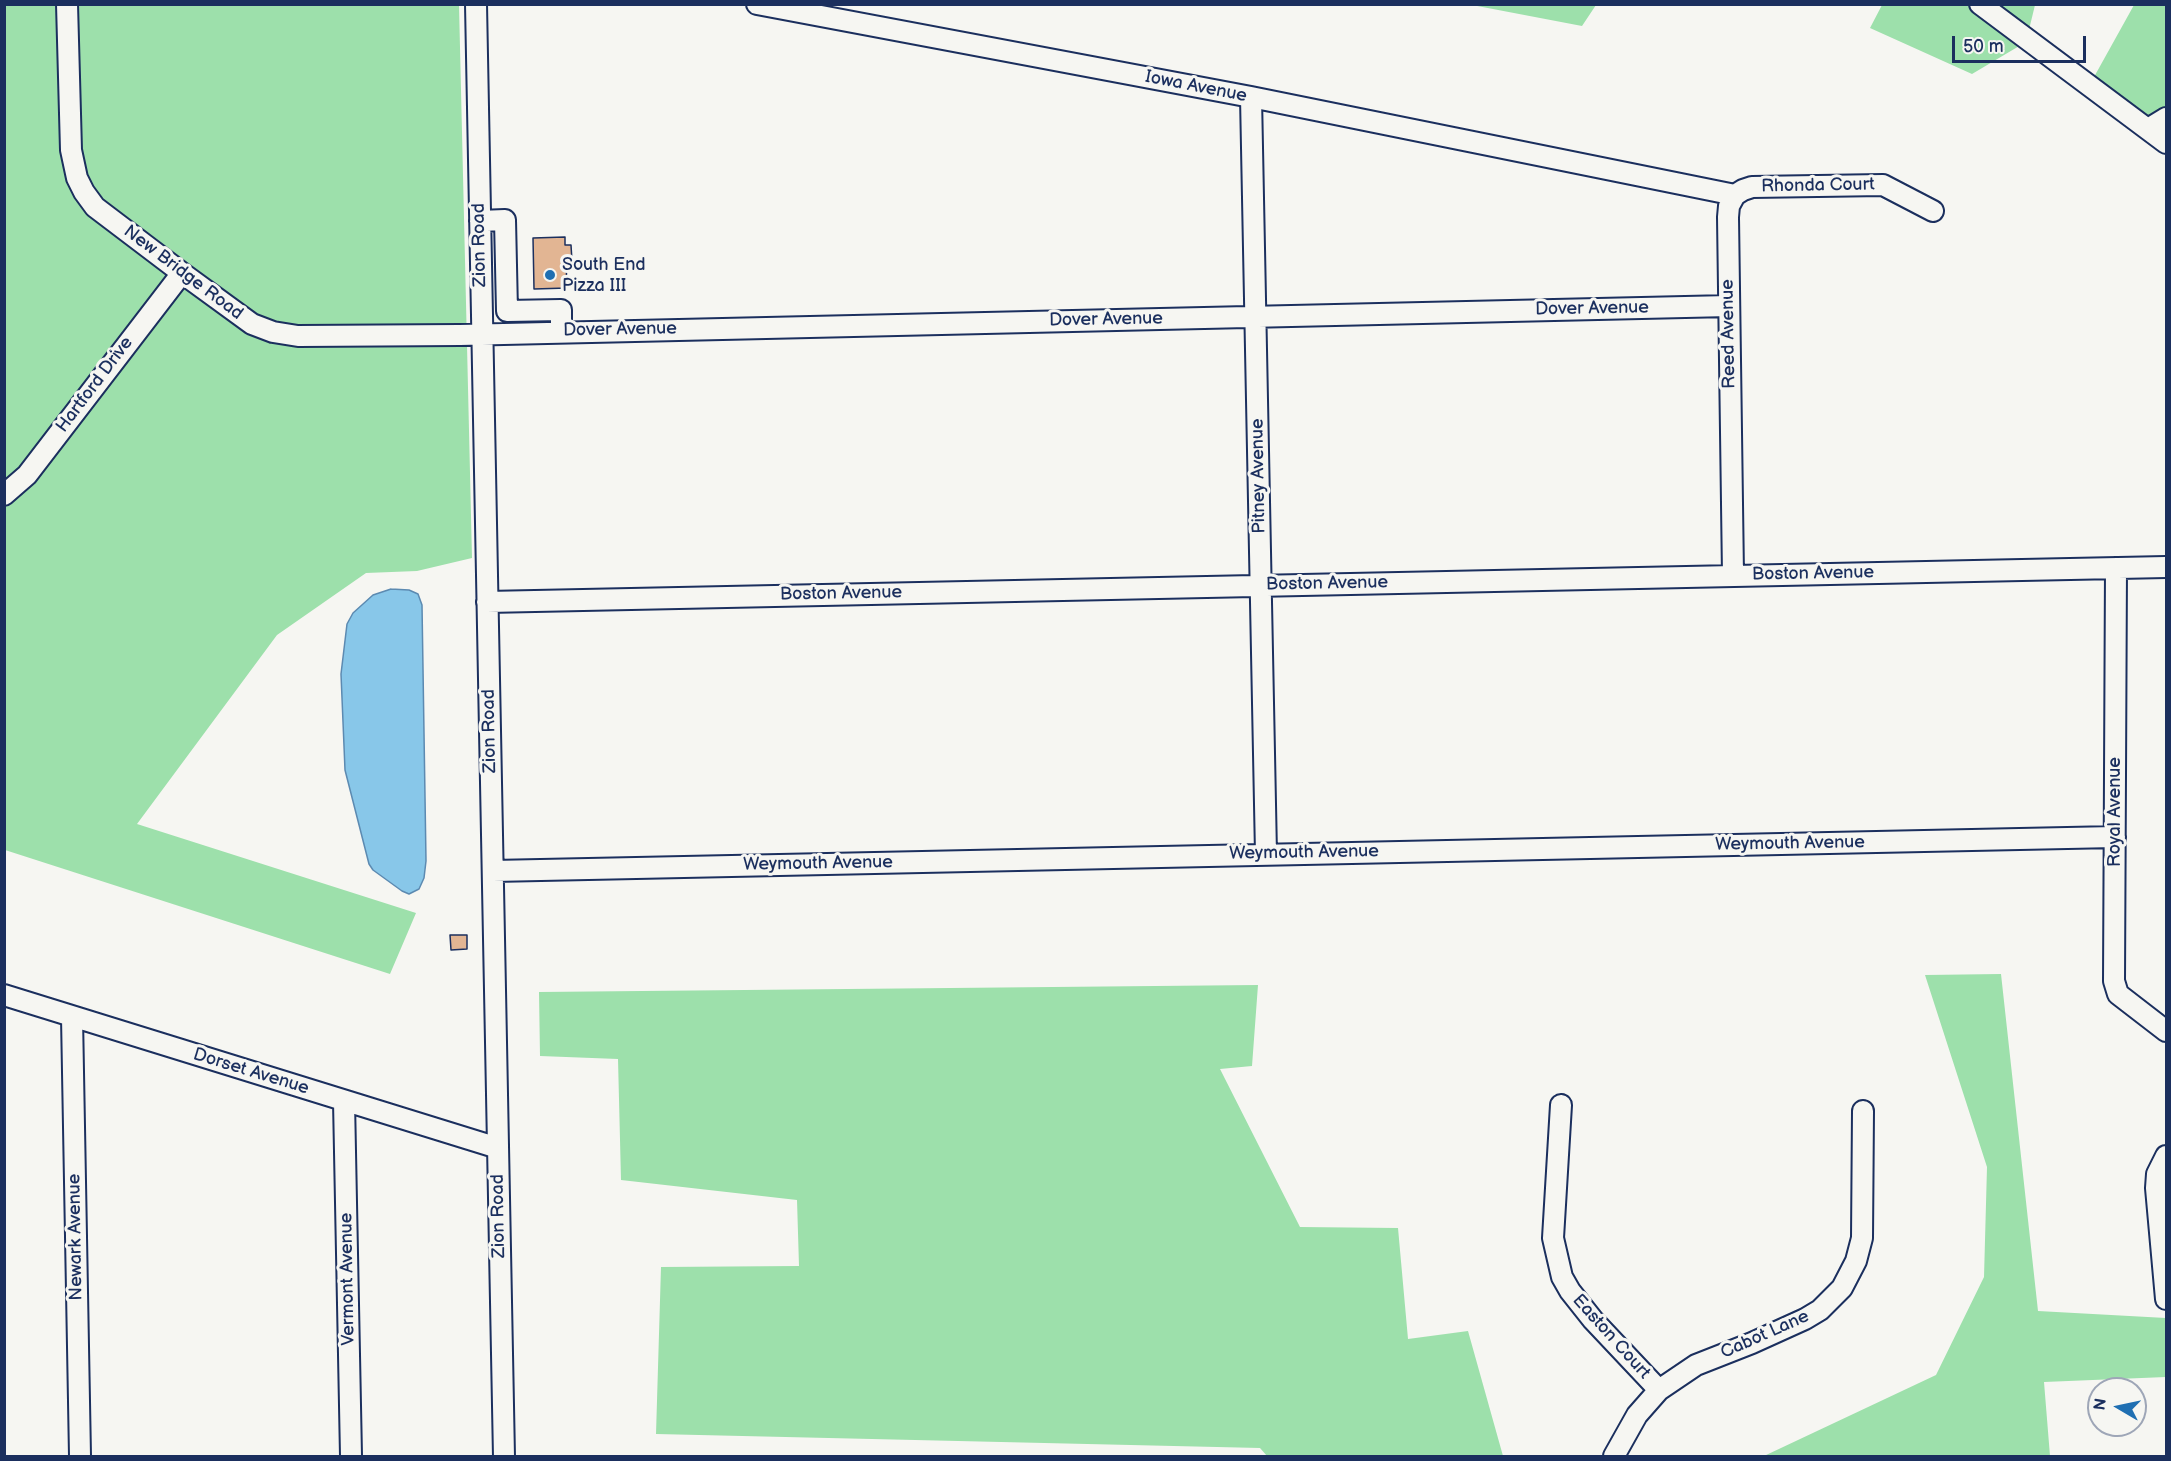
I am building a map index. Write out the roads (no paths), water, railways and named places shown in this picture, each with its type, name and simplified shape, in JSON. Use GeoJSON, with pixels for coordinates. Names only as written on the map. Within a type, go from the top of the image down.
{"type":"FeatureCollection","features":[{"type":"Feature","properties":{"kind":"street","name":"New Bridge Road"},"geometry":{"type":"LineString","coordinates":[[67,4],[70,150],[77,178],[95,207],[252,324],[273,332],[298,336],[482,334]]}},
{"type":"Feature","properties":{"kind":"street","name":"Zion Road"},"geometry":{"type":"LineString","coordinates":[[476,4],[504,1456]]}},
{"type":"Feature","properties":{"kind":"street","name":"Iowa Avenue"},"geometry":{"type":"LineString","coordinates":[[757,4],[1251,97],[1735,195]]}},
{"type":"Feature","properties":{"kind":"street"},"geometry":{"type":"LineString","coordinates":[[1980,4],[2166,143]]}},
{"type":"Feature","properties":{"kind":"street","name":"Pitney Avenue"},"geometry":{"type":"LineString","coordinates":[[1251,97],[1266,854]]}},
{"type":"Feature","properties":{"kind":"street"},"geometry":{"type":"LineString","coordinates":[[2148,129],[2166,118]]}},
{"type":"Feature","properties":{"kind":"street","name":"Rhonda Court"},"geometry":{"type":"LineString","coordinates":[[1735,195],[1752,187],[1883,185],[1934,211]]}},
{"type":"Feature","properties":{"kind":"street","name":"Reed Avenue"},"geometry":{"type":"LineString","coordinates":[[1733,575],[1728,217],[1729,206],[1735,195]]}},
{"type":"Feature","properties":{"kind":"street"},"geometry":{"type":"LineString","coordinates":[[480,221],[505,220],[507,311],[561,310],[561,332]]}},
{"type":"Feature","properties":{"kind":"street","name":"Hartford Drive"},"geometry":{"type":"LineString","coordinates":[[4,495],[27,474],[182,273]]}},
{"type":"Feature","properties":{"kind":"street"},"geometry":{"type":"LineString","coordinates":[[482,303],[507,302]]}},
{"type":"Feature","properties":{"kind":"street","name":"Dover Avenue"},"geometry":{"type":"LineString","coordinates":[[482,334],[1729,306]]}},
{"type":"Feature","properties":{"kind":"street","name":"Boston Avenue"},"geometry":{"type":"LineString","coordinates":[[487,602],[2166,567]]}},
{"type":"Feature","properties":{"kind":"street","name":"Royal Avenue"},"geometry":{"type":"LineString","coordinates":[[2116,568],[2113,971],[2115,988],[2124,998],[2166,1030]]}},
{"type":"Feature","properties":{"kind":"street","name":"Weymouth Avenue"},"geometry":{"type":"LineString","coordinates":[[493,871],[2115,837]]}},
{"type":"Feature","properties":{"kind":"street","name":"Dorset Avenue"},"geometry":{"type":"LineString","coordinates":[[4,995],[498,1148]]}},
{"type":"Feature","properties":{"kind":"street","name":"Newark Avenue"},"geometry":{"type":"LineString","coordinates":[[72,1017],[80,1456]]}},
{"type":"Feature","properties":{"kind":"street","name":"Vermont Avenue"},"geometry":{"type":"LineString","coordinates":[[344,1101],[351,1456]]}},
{"type":"Feature","properties":{"kind":"street","name":"Easton Court"},"geometry":{"type":"LineString","coordinates":[[1561,1105],[1553,1238],[1562,1277],[1593,1320],[1659,1390]]}},
{"type":"Feature","properties":{"kind":"street","name":"Cabot Lane"},"geometry":{"type":"LineString","coordinates":[[1614,1456],[1638,1415],[1659,1390],[1696,1365],[1805,1319],[1820,1310],[1842,1288],[1856,1261],[1862,1238],[1863,1111]]}},
{"type":"Feature","properties":{"kind":"street"},"geometry":{"type":"LineString","coordinates":[[2166,1155],[2159,1167],[2156,1188],[2166,1299]]}},
{"type":"Feature","properties":{"kind":"water"},"geometry":{"type":"Polygon","coordinates":[[[391,589],[409,590],[418,594],[422,605],[426,861],[424,878],[419,889],[409,894],[373,870],[369,864],[345,770],[341,674],[347,624],[353,613],[373,595],[391,589]]]}},
{"type":"Feature","properties":{"kind":"place","name":"South End Pizza III"},"geometry":{"type":"Point","coordinates":[550,275]}}]}
